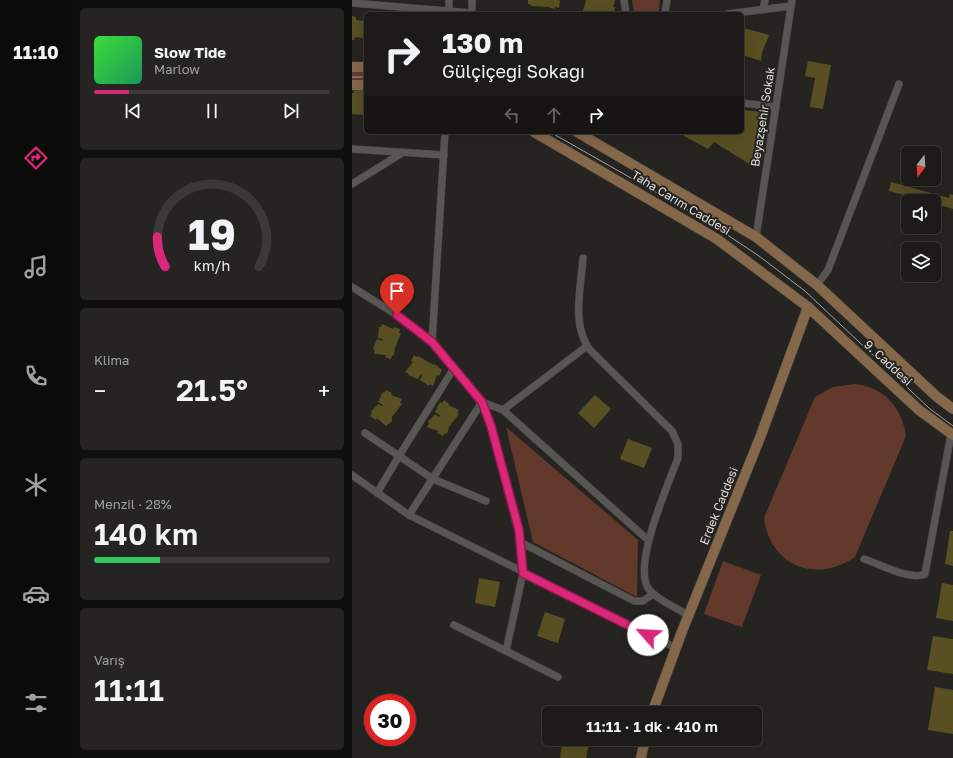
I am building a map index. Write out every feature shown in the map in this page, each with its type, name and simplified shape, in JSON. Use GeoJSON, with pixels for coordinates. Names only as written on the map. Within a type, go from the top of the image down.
{"type":"FeatureCollection","features":[{"type":"Feature","properties":{"kind":"main road"},"geometry":{"type":"LineString","coordinates":[[352,67],[364,67]]}},
{"type":"Feature","properties":{"kind":"main road"},"geometry":{"type":"LineString","coordinates":[[352,84],[364,85]]}},
{"type":"Feature","properties":{"kind":"main road","name":"Taha Carım Caddesi"},"geometry":{"type":"LineString","coordinates":[[537,134],[717,239],[808,307]]}},
{"type":"Feature","properties":{"kind":"main road","name":"Taha Carım Caddesi"},"geometry":{"type":"LineString","coordinates":[[580,134],[756,237],[817,285]]}},
{"type":"Feature","properties":{"kind":"main road","name":"9. Caddesi"},"geometry":{"type":"LineString","coordinates":[[817,285],[936,396],[953,409]]}},
{"type":"Feature","properties":{"kind":"main road","name":"9. Caddesi"},"geometry":{"type":"LineString","coordinates":[[808,307],[920,410],[952,434]]}},
{"type":"Feature","properties":{"kind":"main road","name":"Erdek Caddesi"},"geometry":{"type":"LineString","coordinates":[[655,706],[688,615],[761,435],[808,307]]}},
{"type":"Feature","properties":{"kind":"main road"},"geometry":{"type":"LineString","coordinates":[[641,758],[644,746]]}},
{"type":"Feature","properties":{"kind":"street"},"geometry":{"type":"LineString","coordinates":[[449,0],[449,12]]}},
{"type":"Feature","properties":{"kind":"street"},"geometry":{"type":"LineString","coordinates":[[472,0],[472,12]]}},
{"type":"Feature","properties":{"kind":"street"},"geometry":{"type":"LineString","coordinates":[[624,0],[626,12]]}},
{"type":"Feature","properties":{"kind":"street"},"geometry":{"type":"LineString","coordinates":[[665,12],[667,0]]}},
{"type":"Feature","properties":{"kind":"street"},"geometry":{"type":"LineString","coordinates":[[763,9],[765,0]]}},
{"type":"Feature","properties":{"kind":"street"},"geometry":{"type":"LineString","coordinates":[[741,12],[791,3]]}},
{"type":"Feature","properties":{"kind":"street","name":"Beyazşehir Sokak"},"geometry":{"type":"LineString","coordinates":[[756,237],[791,3]]}},
{"type":"Feature","properties":{"kind":"street"},"geometry":{"type":"LineString","coordinates":[[352,4],[438,12]]}},
{"type":"Feature","properties":{"kind":"street"},"geometry":{"type":"LineString","coordinates":[[817,285],[828,270],[899,84]]}},
{"type":"Feature","properties":{"kind":"street"},"geometry":{"type":"LineString","coordinates":[[744,103],[776,106]]}},
{"type":"Feature","properties":{"kind":"street"},"geometry":{"type":"LineString","coordinates":[[432,342],[445,134]]}},
{"type":"Feature","properties":{"kind":"street"},"geometry":{"type":"LineString","coordinates":[[352,148],[444,155]]}},
{"type":"Feature","properties":{"kind":"street"},"geometry":{"type":"LineString","coordinates":[[352,184],[402,152]]}},
{"type":"Feature","properties":{"kind":"street"},"geometry":{"type":"LineString","coordinates":[[582,258],[579,321],[582,335],[587,346],[672,431],[678,444],[678,458],[648,540],[645,559],[645,579],[648,588],[653,594],[688,615]]}},
{"type":"Feature","properties":{"kind":"street"},"geometry":{"type":"LineString","coordinates":[[352,287],[397,315],[432,342],[482,402],[493,432],[519,530],[523,573],[506,651]]}},
{"type":"Feature","properties":{"kind":"street"},"geometry":{"type":"LineString","coordinates":[[503,410],[587,346]]}},
{"type":"Feature","properties":{"kind":"street"},"geometry":{"type":"LineString","coordinates":[[377,493],[454,368]]}},
{"type":"Feature","properties":{"kind":"street"},"geometry":{"type":"LineString","coordinates":[[482,402],[503,410],[648,540]]}},
{"type":"Feature","properties":{"kind":"street"},"geometry":{"type":"LineString","coordinates":[[409,515],[482,402]]}},
{"type":"Feature","properties":{"kind":"street"},"geometry":{"type":"LineString","coordinates":[[365,433],[433,479],[486,501]]}},
{"type":"Feature","properties":{"kind":"street"},"geometry":{"type":"LineString","coordinates":[[864,559],[910,576],[918,577],[925,574],[952,434]]}},
{"type":"Feature","properties":{"kind":"street"},"geometry":{"type":"LineString","coordinates":[[352,475],[409,515],[676,648]]}},
{"type":"Feature","properties":{"kind":"street"},"geometry":{"type":"LineString","coordinates":[[520,542],[634,601],[643,601],[653,594]]}},
{"type":"Feature","properties":{"kind":"street"},"geometry":{"type":"LineString","coordinates":[[454,625],[558,677]]}},
{"type":"Feature","properties":{"kind":"shaded area"},"geometry":{"type":"Polygon","coordinates":[[[632,0],[660,0],[659,11],[634,12],[632,0]]]}},
{"type":"Feature","properties":{"kind":"shaded area"},"geometry":{"type":"Polygon","coordinates":[[[352,72],[364,72],[364,80],[352,80],[352,72]]]}},
{"type":"Feature","properties":{"kind":"shaded area"},"geometry":{"type":"Polygon","coordinates":[[[855,384],[875,389],[890,401],[900,416],[906,436],[855,557],[840,565],[825,569],[811,569],[797,566],[785,559],[775,548],[768,535],[764,518],[815,397],[833,387],[855,384]]]}},
{"type":"Feature","properties":{"kind":"shaded area"},"geometry":{"type":"Polygon","coordinates":[[[506,427],[638,540],[637,597],[533,542],[506,427]]]}},
{"type":"Feature","properties":{"kind":"shaded area"},"geometry":{"type":"Polygon","coordinates":[[[723,561],[761,575],[742,627],[704,614],[723,561]]]}},
{"type":"Feature","properties":{"kind":"building"},"geometry":{"type":"Polygon","coordinates":[[[528,0],[558,0],[560,1],[559,8],[555,7],[555,9],[531,6],[532,5],[528,4],[528,0]]]}},
{"type":"Feature","properties":{"kind":"building"},"geometry":{"type":"Polygon","coordinates":[[[586,0],[615,0],[613,7],[615,7],[614,12],[583,11],[586,0]]]}},
{"type":"Feature","properties":{"kind":"building"},"geometry":{"type":"Polygon","coordinates":[[[352,16],[356,17],[356,20],[364,21],[364,38],[355,37],[354,40],[352,40],[352,16]]]}},
{"type":"Feature","properties":{"kind":"building"},"geometry":{"type":"Polygon","coordinates":[[[744,28],[769,35],[762,53],[761,61],[744,56],[744,28]]]}},
{"type":"Feature","properties":{"kind":"building"},"geometry":{"type":"Polygon","coordinates":[[[808,61],[831,65],[823,109],[810,107],[815,78],[805,76],[808,61]]]}},
{"type":"Feature","properties":{"kind":"building"},"geometry":{"type":"Polygon","coordinates":[[[354,89],[364,90],[364,115],[352,114],[352,93],[354,93],[354,89]]]}},
{"type":"Feature","properties":{"kind":"building"},"geometry":{"type":"Polygon","coordinates":[[[744,110],[762,112],[756,168],[714,142],[708,149],[684,136],[684,134],[744,134],[744,110]]]}},
{"type":"Feature","properties":{"kind":"building"},"geometry":{"type":"Polygon","coordinates":[[[891,182],[934,194],[901,194],[889,191],[891,182]]]}},
{"type":"Feature","properties":{"kind":"building"},"geometry":{"type":"Polygon","coordinates":[[[950,194],[953,195],[953,209],[941,205],[941,196],[949,198],[950,194]]]}},
{"type":"Feature","properties":{"kind":"building"},"geometry":{"type":"Polygon","coordinates":[[[382,324],[393,329],[394,327],[400,329],[399,333],[401,333],[395,348],[394,356],[392,355],[391,359],[385,357],[386,355],[374,354],[375,350],[373,349],[377,339],[382,341],[383,339],[378,338],[379,327],[381,327],[382,324]]]}},
{"type":"Feature","properties":{"kind":"building"},"geometry":{"type":"Polygon","coordinates":[[[414,355],[436,365],[442,370],[439,376],[437,375],[433,386],[430,384],[429,386],[420,380],[421,374],[418,379],[408,375],[409,374],[405,372],[413,362],[411,361],[414,355]]]}},
{"type":"Feature","properties":{"kind":"building"},"geometry":{"type":"Polygon","coordinates":[[[386,390],[392,393],[391,395],[402,399],[400,403],[402,404],[392,417],[392,421],[386,426],[377,418],[376,420],[370,416],[372,413],[371,412],[378,404],[383,405],[378,402],[383,392],[384,393],[386,390]]]}},
{"type":"Feature","properties":{"kind":"building"},"geometry":{"type":"Polygon","coordinates":[[[595,395],[611,409],[594,428],[578,413],[595,395]]]}},
{"type":"Feature","properties":{"kind":"building"},"geometry":{"type":"Polygon","coordinates":[[[444,400],[449,404],[448,405],[459,410],[457,413],[459,414],[449,427],[447,434],[445,433],[443,436],[437,433],[438,431],[427,427],[428,422],[435,414],[439,417],[440,415],[435,412],[440,402],[442,403],[444,400]]]}},
{"type":"Feature","properties":{"kind":"building"},"geometry":{"type":"Polygon","coordinates":[[[628,439],[652,448],[644,468],[620,459],[628,439]]]}},
{"type":"Feature","properties":{"kind":"building"},"geometry":{"type":"Polygon","coordinates":[[[950,531],[953,531],[953,566],[945,564],[950,531]]]}},
{"type":"Feature","properties":{"kind":"building"},"geometry":{"type":"Polygon","coordinates":[[[479,578],[500,582],[495,607],[475,603],[479,578]]]}},
{"type":"Feature","properties":{"kind":"building"},"geometry":{"type":"Polygon","coordinates":[[[942,583],[953,585],[953,621],[936,618],[942,583]]]}},
{"type":"Feature","properties":{"kind":"building"},"geometry":{"type":"Polygon","coordinates":[[[545,612],[565,619],[558,643],[537,636],[545,612]]]}},
{"type":"Feature","properties":{"kind":"building"},"geometry":{"type":"Polygon","coordinates":[[[933,636],[953,639],[953,674],[927,670],[933,636]]]}},
{"type":"Feature","properties":{"kind":"building"},"geometry":{"type":"Polygon","coordinates":[[[935,687],[953,690],[953,734],[928,730],[935,687]]]}},
{"type":"Feature","properties":{"kind":"building"},"geometry":{"type":"Polygon","coordinates":[[[562,746],[589,746],[586,758],[560,758],[562,746]]]}},
{"type":"Feature","properties":{"kind":"tram line"},"geometry":{"type":"LineString","coordinates":[[352,77],[364,77]]}},
{"type":"Feature","properties":{"kind":"tram line"},"geometry":{"type":"LineString","coordinates":[[554,134],[705,220],[759,256],[805,291],[929,408],[953,426]]}},
{"type":"Feature","properties":{"kind":"route"},"geometry":{"type":"LineString","coordinates":[[397,315],[412,325],[432,342],[482,402],[491,426],[519,530],[523,573],[648,635]]}}]}
